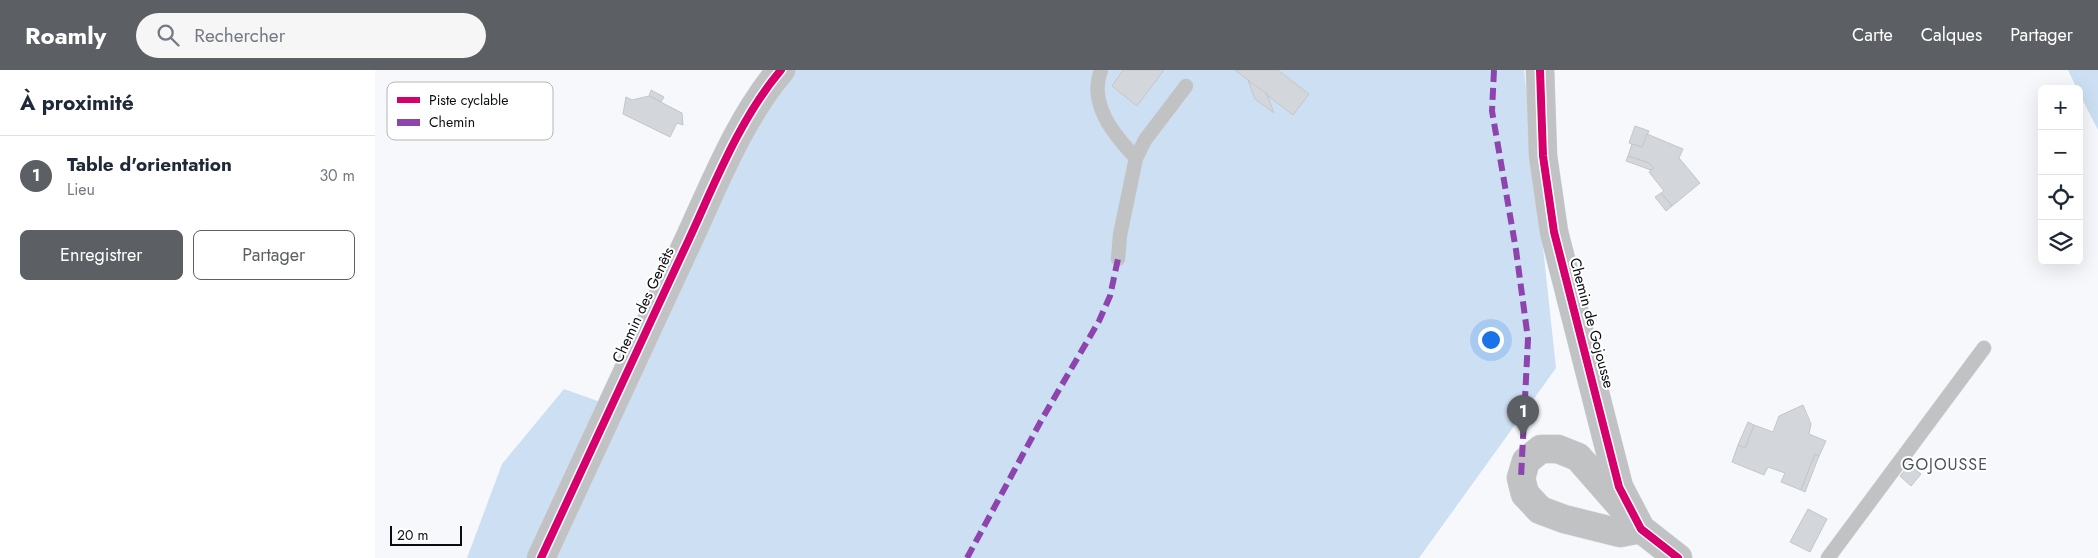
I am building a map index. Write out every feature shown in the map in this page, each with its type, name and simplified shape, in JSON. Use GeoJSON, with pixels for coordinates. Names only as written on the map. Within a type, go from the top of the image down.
{"type":"FeatureCollection","features":[{"type":"Feature","properties":{"kind":"street","name":"Chemin des Genêts"},"geometry":{"type":"LineString","coordinates":[[541,558],[747,117],[769,84],[781,70]]}},
{"type":"Feature","properties":{"kind":"street","name":"Chemin de Gojousse"},"geometry":{"type":"LineString","coordinates":[[1540,70],[1543,156],[1554,232],[1619,487],[1641,529],[1679,558]]}},
{"type":"Feature","properties":{"kind":"lane"},"geometry":{"type":"LineString","coordinates":[[1101,70],[1097,95],[1105,118],[1116,136],[1136,158]]}},
{"type":"Feature","properties":{"kind":"lane"},"geometry":{"type":"LineString","coordinates":[[1118,259],[1120,234],[1136,158],[1145,140],[1186,86]]}},
{"type":"Feature","properties":{"kind":"lane"},"geometry":{"type":"LineString","coordinates":[[1828,558],[1984,348]]}},
{"type":"Feature","properties":{"kind":"shaded area"},"geometry":{"type":"Polygon","coordinates":[[[790,70],[1524,70],[1556,368],[1419,558],[467,558],[502,464],[564,389],[620,409],[747,117],[790,70]]]}},
{"type":"Feature","properties":{"kind":"shaded area"},"geometry":{"type":"Polygon","coordinates":[[[2068,70],[2098,70],[2098,130],[2083,101],[2083,85],[2075,85],[2068,70]]]}},
{"type":"Feature","properties":{"kind":"building"},"geometry":{"type":"Polygon","coordinates":[[[1123,70],[1164,70],[1137,106],[1112,86],[1123,70]]]}},
{"type":"Feature","properties":{"kind":"building"},"geometry":{"type":"Polygon","coordinates":[[[1235,70],[1278,70],[1309,94],[1293,115],[1235,70]]]}},
{"type":"Feature","properties":{"kind":"building"},"geometry":{"type":"Polygon","coordinates":[[[1248,80],[1267,94],[1274,113],[1255,99],[1248,80]]]}},
{"type":"Feature","properties":{"kind":"building"},"geometry":{"type":"Polygon","coordinates":[[[651,90],[664,97],[661,102],[649,96],[651,90]]]}},
{"type":"Feature","properties":{"kind":"building"},"geometry":{"type":"Polygon","coordinates":[[[649,96],[682,113],[683,125],[677,123],[670,137],[623,114],[626,97],[632,100],[649,96]]]}},
{"type":"Feature","properties":{"kind":"building"},"geometry":{"type":"Polygon","coordinates":[[[1635,126],[1649,131],[1642,147],[1629,143],[1635,126]]]}},
{"type":"Feature","properties":{"kind":"building"},"geometry":{"type":"Polygon","coordinates":[[[1647,134],[1683,149],[1679,158],[1700,183],[1672,206],[1661,193],[1664,191],[1649,172],[1654,168],[1649,163],[1628,156],[1632,144],[1642,147],[1647,134]]]}},
{"type":"Feature","properties":{"kind":"building"},"geometry":{"type":"Polygon","coordinates":[[[1628,156],[1649,163],[1654,168],[1651,170],[1626,161],[1628,156]]]}},
{"type":"Feature","properties":{"kind":"building"},"geometry":{"type":"Polygon","coordinates":[[[1661,193],[1672,206],[1666,211],[1655,197],[1661,193]]]}},
{"type":"Feature","properties":{"kind":"building"},"geometry":{"type":"Polygon","coordinates":[[[1803,405],[1811,424],[1809,434],[1826,441],[1819,456],[1815,454],[1801,490],[1781,482],[1785,473],[1768,467],[1764,475],[1732,462],[1738,445],[1745,448],[1754,425],[1773,432],[1779,416],[1803,405]]]}},
{"type":"Feature","properties":{"kind":"building"},"geometry":{"type":"Polygon","coordinates":[[[1748,422],[1754,425],[1745,448],[1738,445],[1748,422]]]}},
{"type":"Feature","properties":{"kind":"building"},"geometry":{"type":"Polygon","coordinates":[[[1815,454],[1819,456],[1805,492],[1801,490],[1815,454]]]}},
{"type":"Feature","properties":{"kind":"building"},"geometry":{"type":"Polygon","coordinates":[[[1909,465],[1921,474],[1911,486],[1900,476],[1909,465]]]}},
{"type":"Feature","properties":{"kind":"building"},"geometry":{"type":"Polygon","coordinates":[[[1808,509],[1827,519],[1810,552],[1790,542],[1808,509]]]}},
{"type":"Feature","properties":{"kind":"marked path"},"geometry":{"type":"LineString","coordinates":[[1494,70],[1492,111],[1516,250],[1528,339],[1521,478]]}},
{"type":"Feature","properties":{"kind":"marked path"},"geometry":{"type":"LineString","coordinates":[[967,558],[1042,419],[1099,321],[1110,296],[1118,259]]}},
{"type":"Feature","properties":{"kind":"cycle path"},"geometry":{"type":"LineString","coordinates":[[541,558],[726,158],[751,112],[781,70]]}},
{"type":"Feature","properties":{"kind":"cycle path"},"geometry":{"type":"LineString","coordinates":[[1540,70],[1543,156],[1554,232],[1619,487],[1641,529],[1678,558]]}},
{"type":"Feature","properties":{"kind":"place","name":"Table d'orientation"},"geometry":{"type":"Point","coordinates":[1523,436]}},
{"type":"Feature","properties":{"kind":"district","name":"GOJOUSSE"},"geometry":{"type":"Point","coordinates":[1945,464]}}]}
